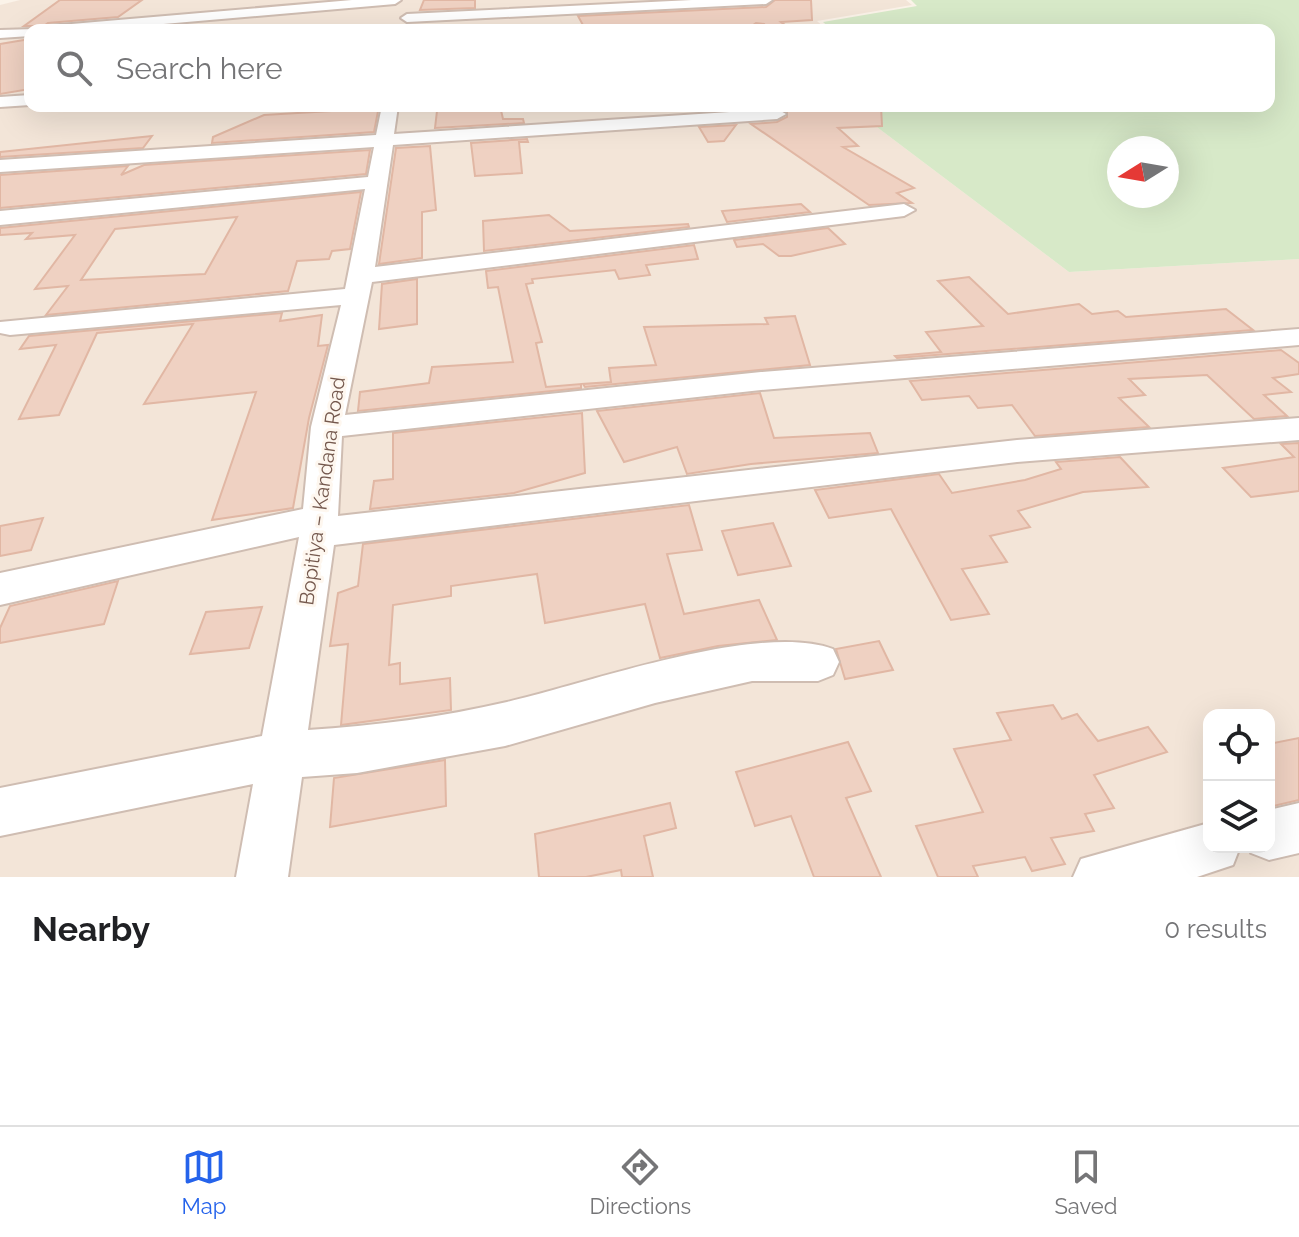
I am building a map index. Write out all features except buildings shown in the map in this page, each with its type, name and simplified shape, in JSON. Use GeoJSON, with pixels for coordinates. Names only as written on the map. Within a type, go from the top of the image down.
{"type":"FeatureCollection","features":[{"type":"Feature","properties":{"kind":"street"},"geometry":{"type":"LineString","coordinates":[[117,24],[395,0]]}},
{"type":"Feature","properties":{"kind":"street"},"geometry":{"type":"LineString","coordinates":[[410,0],[406,24],[766,0]]}},
{"type":"Feature","properties":{"kind":"street"},"geometry":{"type":"LineString","coordinates":[[0,34],[24,32]]}},
{"type":"Feature","properties":{"kind":"street"},"geometry":{"type":"LineString","coordinates":[[0,102],[24,100]]}},
{"type":"Feature","properties":{"kind":"street","name":"Bopitiya – Kandana Road"},"geometry":{"type":"LineString","coordinates":[[262,877],[318,526],[327,427],[358,286],[389,112]]}},
{"type":"Feature","properties":{"kind":"street"},"geometry":{"type":"LineString","coordinates":[[0,166],[777,114]]}},
{"type":"Feature","properties":{"kind":"street"},"geometry":{"type":"LineString","coordinates":[[0,218],[376,182]]}},
{"type":"Feature","properties":{"kind":"street"},"geometry":{"type":"LineString","coordinates":[[10,327],[358,286],[904,210]]}},
{"type":"Feature","properties":{"kind":"street"},"geometry":{"type":"LineString","coordinates":[[327,427],[745,383],[1299,337]]}},
{"type":"Feature","properties":{"kind":"street"},"geometry":{"type":"LineString","coordinates":[[0,589],[318,526],[1017,451],[1299,429]]}},
{"type":"Feature","properties":{"kind":"street"},"geometry":{"type":"LineString","coordinates":[[0,812],[283,755],[357,750],[505,724],[655,683],[752,662],[818,662]]}},
{"type":"Feature","properties":{"kind":"street"},"geometry":{"type":"LineString","coordinates":[[1275,834],[1299,828]]}},
{"type":"Feature","properties":{"kind":"street"},"geometry":{"type":"LineString","coordinates":[[1114,875],[1203,850]]}},
{"type":"Feature","properties":{"kind":"shaded area"},"geometry":{"type":"Polygon","coordinates":[[[20,0],[906,0],[912,5],[817,21],[820,24],[24,24],[24,112],[857,112],[1069,272],[1299,259],[1299,877],[0,877],[0,5],[20,0]]]}},
{"type":"Feature","properties":{"kind":"green space"},"geometry":{"type":"Polygon","coordinates":[[[911,0],[1299,0],[1299,259],[1069,272],[857,112],[1275,112],[1275,24],[823,22],[917,6],[911,0]]]}}]}
